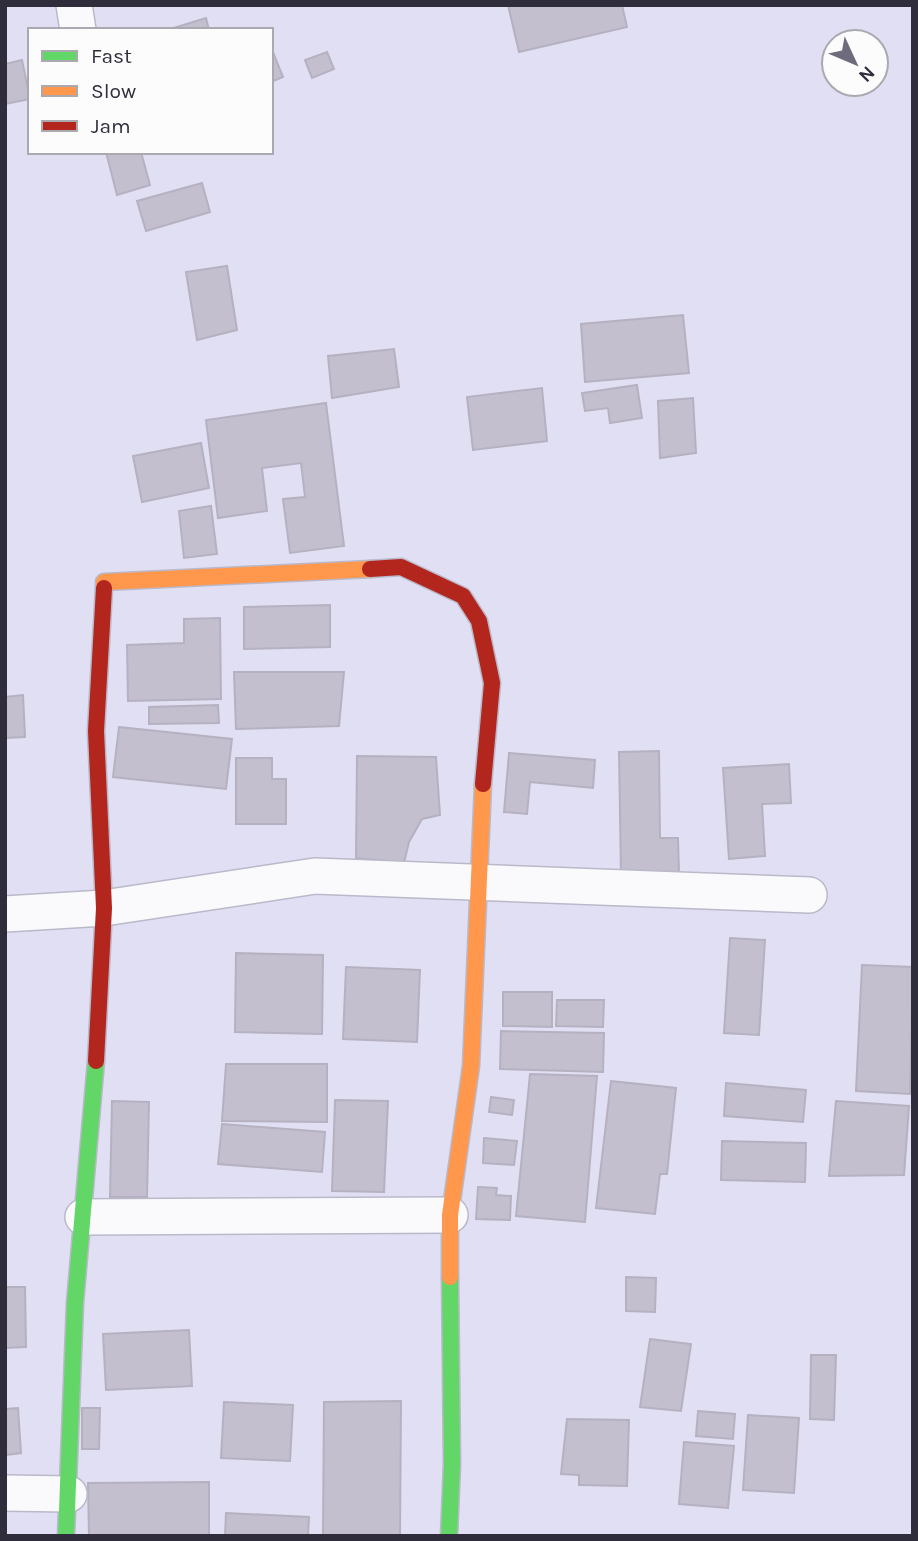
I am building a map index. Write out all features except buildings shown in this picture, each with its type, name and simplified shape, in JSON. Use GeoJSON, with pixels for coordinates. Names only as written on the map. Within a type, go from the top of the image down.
{"type":"FeatureCollection","features":[{"type":"Feature","properties":{"kind":"street"},"geometry":{"type":"LineString","coordinates":[[74,5],[78,28]]}},
{"type":"Feature","properties":{"kind":"street"},"geometry":{"type":"LineString","coordinates":[[66,1536],[75,1303],[93,1118],[104,908],[96,731],[104,582],[401,568],[463,596],[480,621],[492,683],[478,881],[471,1066],[450,1215],[452,1464],[449,1536]]}},
{"type":"Feature","properties":{"kind":"street"},"geometry":{"type":"LineString","coordinates":[[5,914],[104,908],[315,876],[809,895]]}},
{"type":"Feature","properties":{"kind":"street"},"geometry":{"type":"LineString","coordinates":[[83,1217],[450,1215]]}},
{"type":"Feature","properties":{"kind":"street"},"geometry":{"type":"LineString","coordinates":[[5,1493],[69,1494]]}},
{"type":"Feature","properties":{"kind":"traffic: fast"},"geometry":{"type":"LineString","coordinates":[[66,1536],[75,1303],[96,1061]]}},
{"type":"Feature","properties":{"kind":"traffic: fast"},"geometry":{"type":"LineString","coordinates":[[449,1536],[452,1464],[450,1277]]}},
{"type":"Feature","properties":{"kind":"traffic: slow"},"geometry":{"type":"LineString","coordinates":[[104,588],[104,582],[370,569]]}},
{"type":"Feature","properties":{"kind":"traffic: slow"},"geometry":{"type":"LineString","coordinates":[[450,1277],[450,1215],[471,1066],[483,784]]}},
{"type":"Feature","properties":{"kind":"traffic: jam"},"geometry":{"type":"LineString","coordinates":[[370,569],[401,567],[463,596],[479,621],[492,683],[483,784]]}},
{"type":"Feature","properties":{"kind":"traffic: jam"},"geometry":{"type":"LineString","coordinates":[[96,1061],[104,908],[96,731],[104,588]]}}]}
